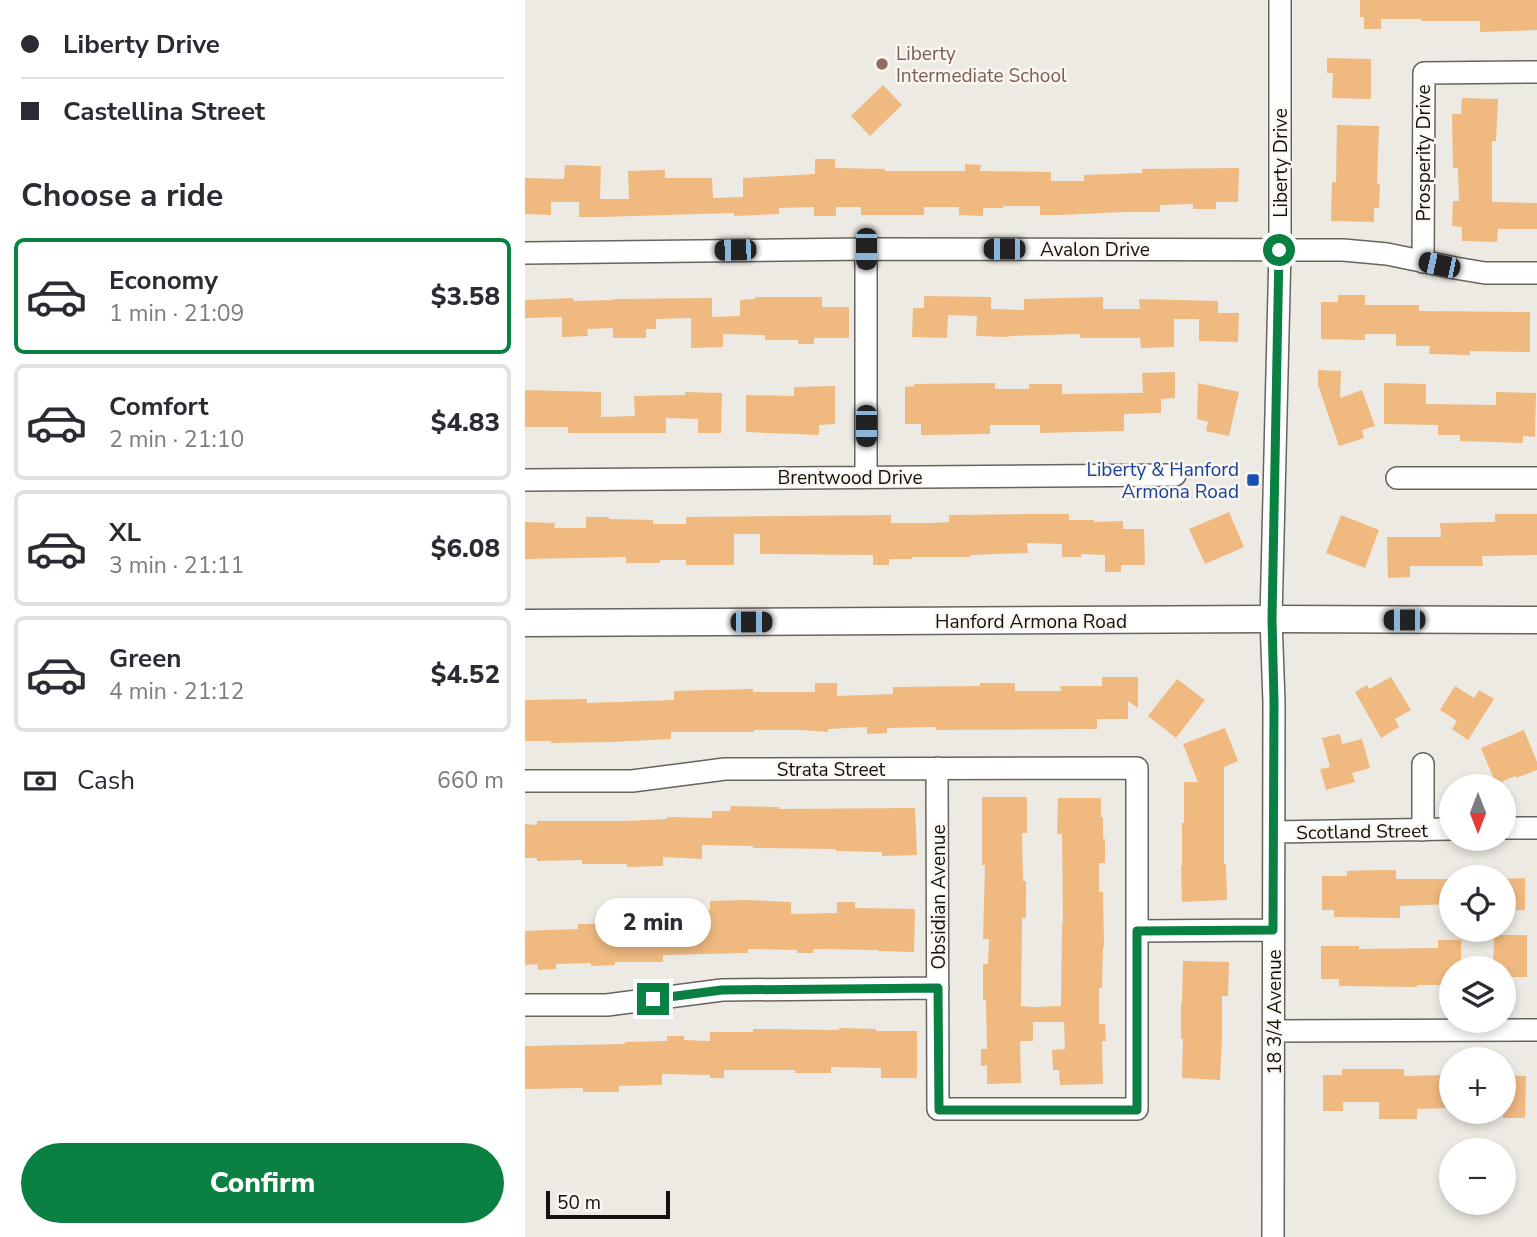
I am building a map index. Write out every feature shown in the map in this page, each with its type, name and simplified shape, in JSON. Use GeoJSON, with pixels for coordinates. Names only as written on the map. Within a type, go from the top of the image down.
{"type":"FeatureCollection","features":[{"type":"Feature","properties":{"kind":"main road","name":"Hanford Armona Road"},"geometry":{"type":"LineString","coordinates":[[525,624],[1537,620]]}},
{"type":"Feature","properties":{"kind":"street","name":"Liberty Drive"},"geometry":{"type":"LineString","coordinates":[[1272,619],[1279,250],[1280,0]]}},
{"type":"Feature","properties":{"kind":"street","name":"Prosperity Drive"},"geometry":{"type":"LineString","coordinates":[[1423,262],[1424,73],[1537,72]]}},
{"type":"Feature","properties":{"kind":"street","name":"Avalon Drive"},"geometry":{"type":"LineString","coordinates":[[525,253],[866,249],[1343,250],[1387,254],[1485,273],[1537,273]]}},
{"type":"Feature","properties":{"kind":"street"},"geometry":{"type":"LineString","coordinates":[[866,249],[866,477]]}},
{"type":"Feature","properties":{"kind":"street","name":"Brentwood Drive"},"geometry":{"type":"LineString","coordinates":[[525,480],[1175,475]]}},
{"type":"Feature","properties":{"kind":"street"},"geometry":{"type":"LineString","coordinates":[[1397,478],[1537,478]]}},
{"type":"Feature","properties":{"kind":"street","name":"18 3/4 Avenue"},"geometry":{"type":"LineString","coordinates":[[1272,619],[1273,1237]]}},
{"type":"Feature","properties":{"kind":"street"},"geometry":{"type":"LineString","coordinates":[[1423,764],[1423,830]]}},
{"type":"Feature","properties":{"kind":"street","name":"Obsidian Avenue"},"geometry":{"type":"LineString","coordinates":[[937,768],[939,1110],[1137,1110],[1137,931]]}},
{"type":"Feature","properties":{"kind":"street","name":"Strata Street"},"geometry":{"type":"LineString","coordinates":[[525,781],[632,781],[725,769],[1137,768],[1137,931]]}},
{"type":"Feature","properties":{"kind":"street"},"geometry":{"type":"LineString","coordinates":[[1516,828],[1537,828]]}},
{"type":"Feature","properties":{"kind":"street","name":"Scotland Street"},"geometry":{"type":"LineString","coordinates":[[1274,832],[1439,829]]}},
{"type":"Feature","properties":{"kind":"street"},"geometry":{"type":"LineString","coordinates":[[1137,931],[1273,930]]}},
{"type":"Feature","properties":{"kind":"street"},"geometry":{"type":"LineString","coordinates":[[525,1005],[607,1005],[722,990],[938,988]]}},
{"type":"Feature","properties":{"kind":"street"},"geometry":{"type":"LineString","coordinates":[[1274,1031],[1537,1030]]}},
{"type":"Feature","properties":{"kind":"building"},"geometry":{"type":"Polygon","coordinates":[[[1360,0],[1537,0],[1537,30],[1480,32],[1480,21],[1421,19],[1381,19],[1381,29],[1364,29],[1364,17],[1360,17],[1360,0]]]}},
{"type":"Feature","properties":{"kind":"building"},"geometry":{"type":"Polygon","coordinates":[[[1327,58],[1371,59],[1371,99],[1332,98],[1333,73],[1327,73],[1327,58]]]}},
{"type":"Feature","properties":{"kind":"building"},"geometry":{"type":"Polygon","coordinates":[[[883,85],[902,105],[870,136],[851,116],[883,85]]]}},
{"type":"Feature","properties":{"kind":"building"},"geometry":{"type":"Polygon","coordinates":[[[1462,98],[1498,99],[1496,141],[1492,141],[1492,202],[1537,203],[1537,229],[1498,229],[1497,242],[1462,241],[1462,227],[1452,226],[1453,201],[1459,201],[1458,168],[1453,168],[1452,114],[1461,114],[1462,98]]]}},
{"type":"Feature","properties":{"kind":"building"},"geometry":{"type":"Polygon","coordinates":[[[1337,125],[1379,126],[1379,208],[1374,208],[1374,222],[1331,221],[1332,182],[1336,182],[1337,125]]]}},
{"type":"Feature","properties":{"kind":"building"},"geometry":{"type":"Polygon","coordinates":[[[815,159],[835,159],[835,168],[885,171],[965,171],[965,164],[981,165],[980,171],[1051,172],[1051,181],[1084,181],[1084,175],[1142,173],[1142,169],[1239,168],[1238,202],[1216,202],[1216,209],[1193,209],[1193,204],[1160,205],[1160,212],[1062,215],[1040,215],[1040,206],[1003,206],[983,208],[983,216],[959,215],[959,207],[924,207],[924,215],[861,215],[861,207],[836,207],[836,216],[814,216],[814,207],[779,208],[779,214],[734,216],[734,213],[579,217],[579,202],[551,202],[551,215],[525,214],[525,178],[564,179],[565,165],[601,166],[600,199],[629,199],[628,171],[665,170],[665,178],[712,178],[713,198],[743,197],[743,178],[815,174],[815,159]]]}},
{"type":"Feature","properties":{"kind":"building"},"geometry":{"type":"Polygon","coordinates":[[[1338,295],[1365,295],[1365,305],[1419,305],[1419,311],[1530,312],[1530,352],[1470,351],[1470,355],[1429,354],[1430,346],[1396,346],[1396,334],[1365,334],[1365,340],[1321,339],[1321,302],[1338,302],[1338,295]]]}},
{"type":"Feature","properties":{"kind":"building"},"geometry":{"type":"Polygon","coordinates":[[[924,296],[991,297],[991,309],[1024,310],[1024,299],[1103,297],[1103,309],[1140,309],[1139,299],[1218,301],[1218,313],[1239,313],[1238,342],[1199,341],[1199,319],[1174,319],[1174,347],[1141,348],[1140,338],[1080,338],[1080,334],[976,336],[977,316],[948,315],[947,338],[912,337],[913,308],[924,308],[924,296]]]}},
{"type":"Feature","properties":{"kind":"building"},"geometry":{"type":"Polygon","coordinates":[[[755,297],[822,297],[822,307],[849,307],[849,338],[814,338],[814,344],[798,344],[798,340],[765,340],[765,335],[723,334],[723,347],[691,348],[691,318],[656,319],[656,329],[646,329],[646,338],[613,338],[613,328],[587,329],[588,336],[562,337],[562,317],[525,318],[525,300],[712,298],[712,317],[740,316],[740,300],[755,297]]]}},
{"type":"Feature","properties":{"kind":"building"},"geometry":{"type":"Polygon","coordinates":[[[1318,370],[1341,371],[1340,398],[1362,390],[1375,426],[1362,430],[1364,438],[1339,446],[1318,385],[1318,370]]]}},
{"type":"Feature","properties":{"kind":"building"},"geometry":{"type":"Polygon","coordinates":[[[1175,372],[1175,398],[1161,399],[1161,413],[1124,414],[1124,431],[1040,433],[1040,425],[990,425],[990,434],[921,435],[921,424],[905,424],[905,387],[914,384],[995,383],[995,389],[1029,389],[1029,384],[1062,384],[1062,394],[1143,393],[1142,373],[1175,372]]]}},
{"type":"Feature","properties":{"kind":"building"},"geometry":{"type":"Polygon","coordinates":[[[1198,383],[1239,392],[1229,436],[1206,431],[1208,422],[1197,419],[1198,383]]]}},
{"type":"Feature","properties":{"kind":"building"},"geometry":{"type":"Polygon","coordinates":[[[1384,383],[1426,384],[1426,404],[1496,405],[1496,392],[1536,393],[1535,437],[1523,436],[1523,443],[1460,441],[1460,435],[1438,435],[1438,425],[1384,424],[1384,383]]]}},
{"type":"Feature","properties":{"kind":"building"},"geometry":{"type":"Polygon","coordinates":[[[835,386],[835,424],[819,425],[819,435],[746,432],[746,395],[794,396],[794,387],[835,386]]]}},
{"type":"Feature","properties":{"kind":"building"},"geometry":{"type":"Polygon","coordinates":[[[525,390],[601,392],[601,417],[635,416],[634,396],[685,395],[685,392],[722,393],[721,433],[698,433],[698,419],[666,418],[666,433],[568,433],[568,427],[525,427],[525,390]]]}},
{"type":"Feature","properties":{"kind":"building"},"geometry":{"type":"Polygon","coordinates":[[[1229,512],[1244,547],[1205,564],[1189,529],[1229,512]]]}},
{"type":"Feature","properties":{"kind":"building"},"geometry":{"type":"Polygon","coordinates":[[[1069,514],[1069,520],[1123,521],[1123,529],[1144,529],[1145,565],[1121,565],[1121,572],[1105,572],[1105,555],[1081,554],[1081,557],[1062,557],[1062,544],[1027,543],[1028,553],[912,557],[889,559],[889,565],[873,565],[873,555],[760,554],[760,534],[734,534],[734,565],[686,565],[686,560],[626,563],[626,557],[525,559],[525,522],[555,523],[554,528],[586,528],[586,517],[653,520],[653,524],[686,524],[686,517],[891,515],[891,523],[930,523],[949,522],[949,515],[1069,514]]]}},
{"type":"Feature","properties":{"kind":"building"},"geometry":{"type":"Polygon","coordinates":[[[1495,514],[1537,514],[1537,555],[1482,556],[1483,566],[1410,566],[1410,577],[1388,578],[1387,537],[1441,537],[1440,523],[1495,522],[1495,514]]]}},
{"type":"Feature","properties":{"kind":"building"},"geometry":{"type":"Polygon","coordinates":[[[1341,515],[1379,530],[1365,568],[1326,553],[1341,515]]]}},
{"type":"Feature","properties":{"kind":"building"},"geometry":{"type":"Polygon","coordinates":[[[1102,677],[1138,677],[1138,708],[1128,701],[1128,719],[1097,719],[1097,729],[887,728],[887,733],[867,734],[867,727],[828,729],[828,732],[671,732],[671,739],[611,742],[525,741],[525,700],[587,699],[587,703],[674,700],[674,691],[753,689],[753,692],[815,692],[815,683],[837,683],[837,696],[893,694],[893,687],[980,686],[980,683],[1015,683],[1015,691],[1061,691],[1060,686],[1102,686],[1102,677]]]}},
{"type":"Feature","properties":{"kind":"building"},"geometry":{"type":"Polygon","coordinates":[[[1391,677],[1411,710],[1395,719],[1399,727],[1381,738],[1355,692],[1367,685],[1369,689],[1391,677]]]}},
{"type":"Feature","properties":{"kind":"building"},"geometry":{"type":"Polygon","coordinates":[[[1177,679],[1205,700],[1176,738],[1148,716],[1177,679]]]}},
{"type":"Feature","properties":{"kind":"building"},"geometry":{"type":"Polygon","coordinates":[[[1455,686],[1474,698],[1479,690],[1494,699],[1468,740],[1452,729],[1457,721],[1440,710],[1455,686]]]}},
{"type":"Feature","properties":{"kind":"building"},"geometry":{"type":"Polygon","coordinates":[[[1225,728],[1238,761],[1224,767],[1224,864],[1227,900],[1182,902],[1184,782],[1198,782],[1183,744],[1225,728]]]}},
{"type":"Feature","properties":{"kind":"building"},"geometry":{"type":"Polygon","coordinates":[[[1524,730],[1537,762],[1537,770],[1516,778],[1516,774],[1492,774],[1481,748],[1524,730]]]}},
{"type":"Feature","properties":{"kind":"building"},"geometry":{"type":"Polygon","coordinates":[[[1340,734],[1342,744],[1362,739],[1370,768],[1352,773],[1355,782],[1326,790],[1320,769],[1330,767],[1322,738],[1340,734]]]}},
{"type":"Feature","properties":{"kind":"building"},"geometry":{"type":"Polygon","coordinates":[[[982,797],[1027,797],[1027,833],[1022,833],[1026,918],[1022,918],[1021,1006],[1033,1007],[1061,1006],[1062,834],[1057,834],[1058,798],[1101,798],[1105,839],[1105,863],[1099,863],[1099,892],[1103,892],[1104,947],[1102,988],[1099,988],[1099,1024],[1105,1024],[1106,1041],[1102,1041],[1103,1084],[1060,1085],[1059,1070],[1053,1070],[1052,1050],[1065,1049],[1064,1022],[1033,1022],[1033,1041],[1020,1041],[1021,1083],[987,1084],[987,1065],[981,1066],[981,1049],[987,1049],[983,964],[988,964],[989,939],[983,939],[985,865],[982,865],[982,797]]]}},
{"type":"Feature","properties":{"kind":"building"},"geometry":{"type":"Polygon","coordinates":[[[731,806],[779,809],[915,808],[917,855],[882,856],[882,852],[836,849],[702,845],[702,859],[663,857],[663,866],[627,867],[627,864],[582,864],[582,860],[537,861],[537,858],[525,858],[525,824],[537,825],[537,821],[712,818],[712,811],[730,811],[731,806]]]}},
{"type":"Feature","properties":{"kind":"building"},"geometry":{"type":"Polygon","coordinates":[[[1396,870],[1396,879],[1439,879],[1439,904],[1400,906],[1400,918],[1334,917],[1334,910],[1322,910],[1322,876],[1347,876],[1347,871],[1396,870]]]}},
{"type":"Feature","properties":{"kind":"building"},"geometry":{"type":"Polygon","coordinates":[[[1516,878],[1525,878],[1525,910],[1516,910],[1516,878]]]}},
{"type":"Feature","properties":{"kind":"building"},"geometry":{"type":"Polygon","coordinates":[[[710,901],[791,902],[791,914],[837,913],[837,902],[855,902],[855,908],[915,909],[914,952],[813,949],[813,953],[797,953],[797,950],[748,949],[748,953],[663,955],[663,962],[615,962],[615,965],[591,966],[591,963],[556,964],[556,969],[538,970],[537,964],[525,965],[525,931],[578,929],[578,924],[666,923],[665,911],[710,910],[710,901]]]}},
{"type":"Feature","properties":{"kind":"building"},"geometry":{"type":"Polygon","coordinates":[[[1516,935],[1527,935],[1527,977],[1516,977],[1516,956],[1493,956],[1494,942],[1516,942],[1516,935]]]}},
{"type":"Feature","properties":{"kind":"building"},"geometry":{"type":"Polygon","coordinates":[[[1438,940],[1461,942],[1461,956],[1439,956],[1439,985],[1339,986],[1339,979],[1321,979],[1321,946],[1359,946],[1359,949],[1438,948],[1438,940]]]}},
{"type":"Feature","properties":{"kind":"building"},"geometry":{"type":"Polygon","coordinates":[[[1183,961],[1229,962],[1228,996],[1222,996],[1220,1080],[1182,1078],[1183,961]]]}},
{"type":"Feature","properties":{"kind":"building"},"geometry":{"type":"Polygon","coordinates":[[[839,1028],[917,1031],[917,1078],[881,1078],[881,1068],[831,1067],[831,1073],[724,1070],[724,1078],[662,1074],[662,1085],[619,1086],[619,1092],[583,1092],[583,1088],[525,1089],[525,1046],[625,1044],[667,1041],[667,1036],[710,1041],[710,1032],[839,1028]]]}},
{"type":"Feature","properties":{"kind":"building"},"geometry":{"type":"Polygon","coordinates":[[[1342,1069],[1404,1069],[1404,1076],[1439,1075],[1439,1108],[1417,1109],[1417,1119],[1379,1119],[1379,1102],[1343,1102],[1343,1111],[1323,1111],[1323,1075],[1342,1075],[1342,1069]]]}},
{"type":"Feature","properties":{"kind":"building"},"geometry":{"type":"Polygon","coordinates":[[[1516,1076],[1526,1076],[1525,1118],[1516,1118],[1516,1076]]]}},
{"type":"Feature","properties":{"kind":"place","name":"Liberty Intermediate School"},"geometry":{"type":"Point","coordinates":[882,64]}},
{"type":"Feature","properties":{"kind":"place","name":"Liberty & Hanford Armona Road"},"geometry":{"type":"Point","coordinates":[1253,480]}},
{"type":"Feature","properties":{"kind":"route"},"geometry":{"type":"LineString","coordinates":[[653,999],[722,990],[938,988],[939,1110],[1137,1110],[1137,931],[1273,930],[1272,619],[1279,250]]}}]}
